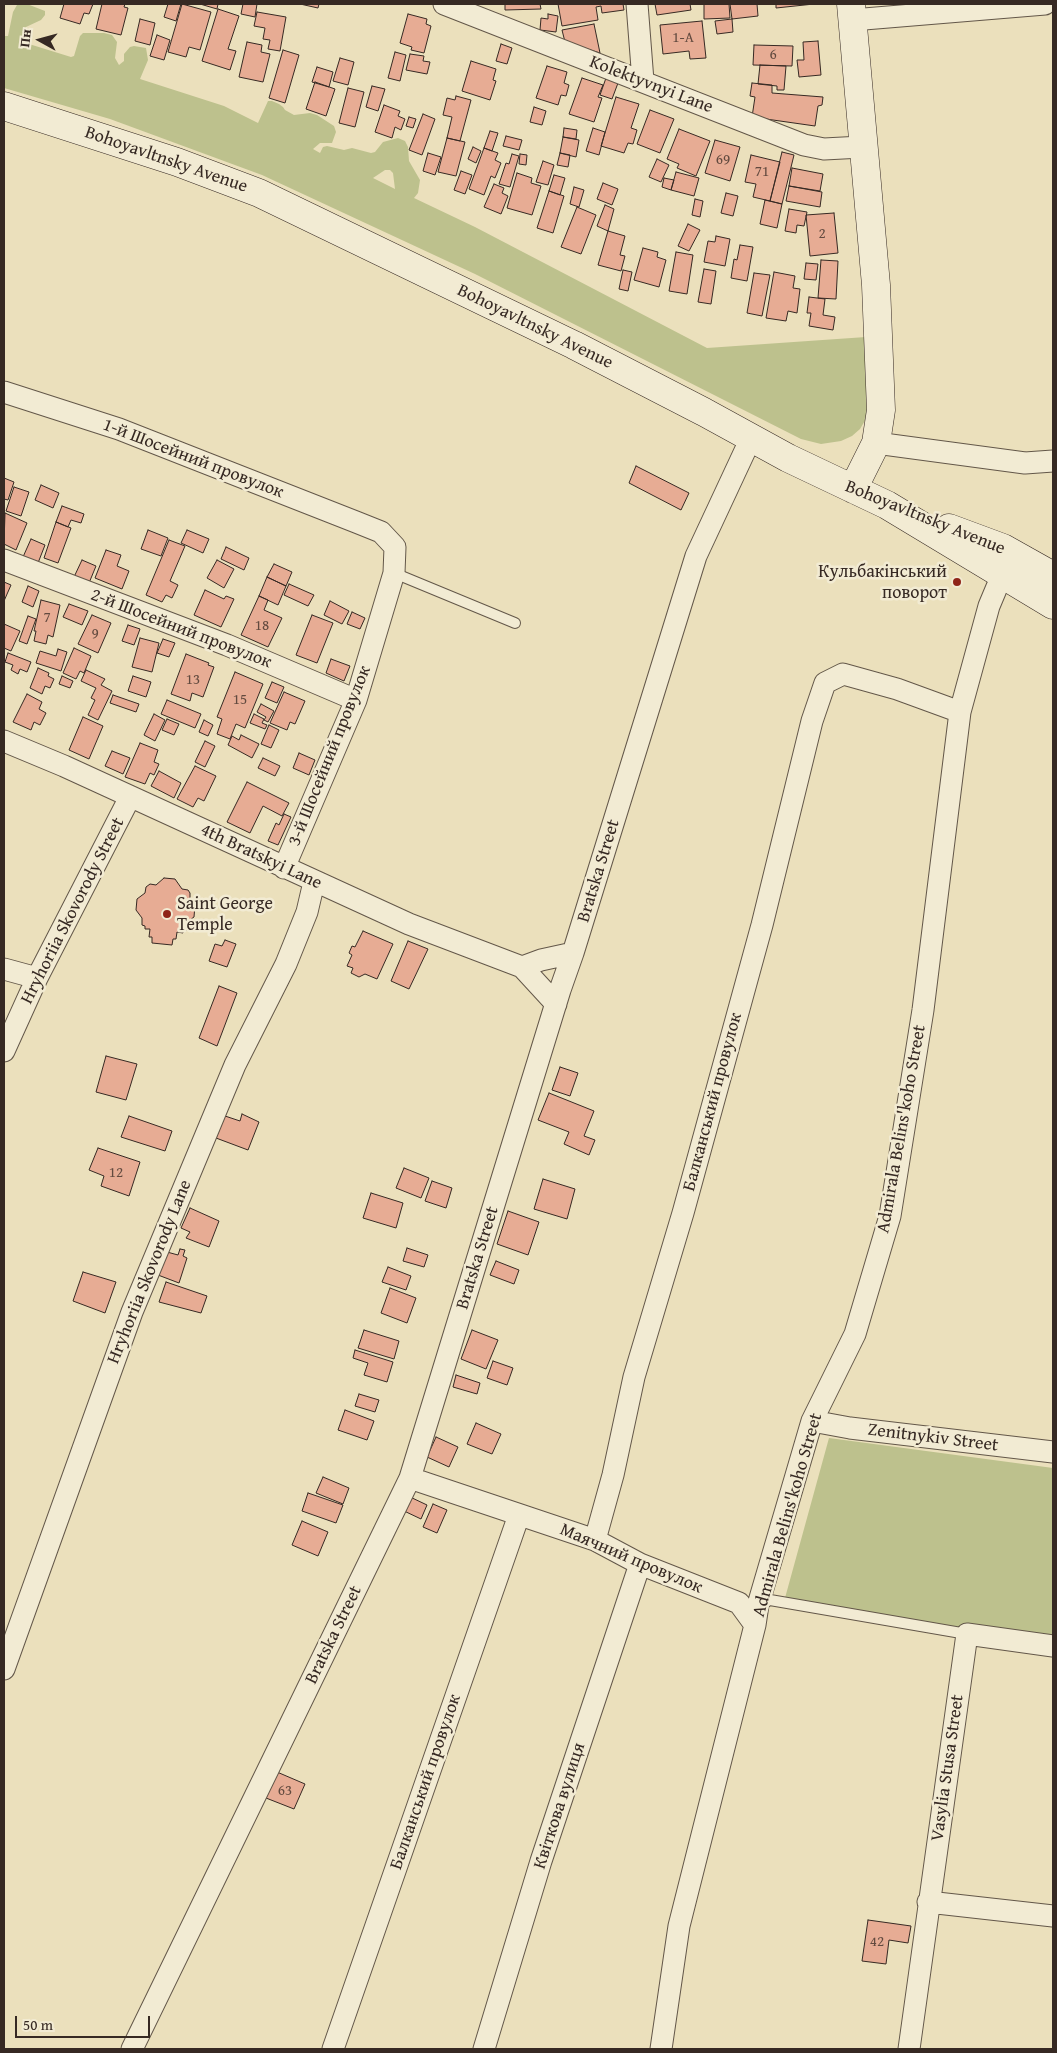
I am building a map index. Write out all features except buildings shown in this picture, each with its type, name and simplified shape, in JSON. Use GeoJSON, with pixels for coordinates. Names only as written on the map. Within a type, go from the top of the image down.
{"type":"FeatureCollection","features":[{"type":"Feature","properties":{"kind":"main road"},"geometry":{"type":"LineString","coordinates":[[852,12],[862,147],[876,285],[881,410],[876,444],[853,489]]}},
{"type":"Feature","properties":{"kind":"main road","name":"Bohoyavltnsky Avenue"},"geometry":{"type":"LineString","coordinates":[[4,106],[178,162],[259,193],[565,341],[788,458],[887,506],[1003,548],[1053,576]]}},
{"type":"Feature","properties":{"kind":"main road"},"geometry":{"type":"LineString","coordinates":[[887,506],[968,553],[1053,606]]}},
{"type":"Feature","properties":{"kind":"street","name":"Kolektyvnyi Lane"},"geometry":{"type":"LineString","coordinates":[[444,4],[481,12],[643,81],[804,145],[824,149],[862,147]]}},
{"type":"Feature","properties":{"kind":"street"},"geometry":{"type":"LineString","coordinates":[[637,4],[643,81]]}},
{"type":"Feature","properties":{"kind":"street"},"geometry":{"type":"LineString","coordinates":[[852,12],[1045,4]]}},
{"type":"Feature","properties":{"kind":"street","name":"1-й Шосейний провулок"},"geometry":{"type":"LineString","coordinates":[[4,392],[119,429],[381,532]]}},
{"type":"Feature","properties":{"kind":"street","name":"Bratska Street"},"geometry":{"type":"LineString","coordinates":[[132,2049],[410,1478],[696,556],[751,438]]}},
{"type":"Feature","properties":{"kind":"street"},"geometry":{"type":"LineString","coordinates":[[876,444],[1025,463],[1053,461]]}},
{"type":"Feature","properties":{"kind":"street","name":"3-й Шосейний провулок"},"geometry":{"type":"LineString","coordinates":[[284,868],[356,700],[394,573],[395,547],[381,532]]}},
{"type":"Feature","properties":{"kind":"street","name":"2-й Шосейний провулок"},"geometry":{"type":"LineString","coordinates":[[4,560],[227,645],[356,700]]}},
{"type":"Feature","properties":{"kind":"street","name":"Admirala Belins'koho Street"},"geometry":{"type":"LineString","coordinates":[[660,2049],[679,1926],[757,1615],[812,1421],[856,1334],[890,1216],[923,1010],[960,712],[990,606],[1002,575]]}},
{"type":"Feature","properties":{"kind":"street","name":"Балканський провулок"},"geometry":{"type":"LineString","coordinates":[[595,1540],[614,1475],[634,1377],[685,1204],[762,925],[812,721],[826,683],[844,674],[897,689],[960,712]]}},
{"type":"Feature","properties":{"kind":"street","name":"4th Bratskyi Lane"},"geometry":{"type":"LineString","coordinates":[[4,741],[409,924],[522,967],[556,1004]]}},
{"type":"Feature","properties":{"kind":"street","name":"Hryhoriia Skovorody Street"},"geometry":{"type":"LineString","coordinates":[[4,1052],[37,978],[130,797]]}},
{"type":"Feature","properties":{"kind":"street","name":"Hryhoriia Skovorody Lane"},"geometry":{"type":"LineString","coordinates":[[4,1669],[132,1312],[235,1065],[286,964],[307,912],[314,882]]}},
{"type":"Feature","properties":{"kind":"street"},"geometry":{"type":"LineString","coordinates":[[522,967],[541,960],[573,953]]}},
{"type":"Feature","properties":{"kind":"street"},"geometry":{"type":"LineString","coordinates":[[4,969],[37,978]]}},
{"type":"Feature","properties":{"kind":"street","name":"Zenitnykiv Street"},"geometry":{"type":"LineString","coordinates":[[812,1421],[850,1428],[1053,1452]]}},
{"type":"Feature","properties":{"kind":"street","name":"Маячний провулок"},"geometry":{"type":"LineString","coordinates":[[410,1478],[595,1540],[640,1564],[739,1603],[757,1615]]}},
{"type":"Feature","properties":{"kind":"street","name":"Балканський провулок"},"geometry":{"type":"LineString","coordinates":[[333,2049],[519,1515]]}},
{"type":"Feature","properties":{"kind":"street","name":"Квіткова вулиця"},"geometry":{"type":"LineString","coordinates":[[484,2049],[541,1860],[640,1564]]}},
{"type":"Feature","properties":{"kind":"street"},"geometry":{"type":"LineString","coordinates":[[967,1634],[1053,1646]]}},
{"type":"Feature","properties":{"kind":"street","name":"Vasylia Stusa Street"},"geometry":{"type":"LineString","coordinates":[[909,2049],[928,1902],[967,1634]]}},
{"type":"Feature","properties":{"kind":"street"},"geometry":{"type":"LineString","coordinates":[[928,1902],[1053,1916]]}},
{"type":"Feature","properties":{"kind":"lane"},"geometry":{"type":"LineString","coordinates":[[394,573],[515,623]]}},
{"type":"Feature","properties":{"kind":"lane"},"geometry":{"type":"LineString","coordinates":[[757,1615],[770,1600],[967,1634]]}},
{"type":"Feature","properties":{"kind":"green space"},"geometry":{"type":"Polygon","coordinates":[[[27,4],[45,11],[45,15],[41,20],[26,27],[25,34],[29,44],[71,57],[74,56],[80,36],[83,33],[104,33],[112,35],[117,42],[115,58],[119,65],[124,61],[124,54],[130,47],[146,48],[148,60],[140,79],[224,106],[258,123],[268,101],[279,104],[294,115],[310,113],[317,115],[334,126],[336,132],[332,143],[320,143],[313,149],[320,153],[323,147],[327,146],[344,150],[352,148],[371,153],[375,152],[383,142],[398,138],[405,141],[408,147],[409,161],[420,180],[418,193],[414,198],[475,227],[707,348],[866,337],[867,417],[860,429],[852,436],[841,441],[821,444],[801,439],[475,274],[262,175],[110,119],[4,88],[4,36],[8,36],[13,12],[17,5],[27,4]],[[385,170],[373,178],[395,189],[393,173],[390,170],[385,170]]]}},
{"type":"Feature","properties":{"kind":"green space"},"geometry":{"type":"Polygon","coordinates":[[[829,1438],[1053,1468],[1053,1640],[971,1630],[785,1598],[829,1438]]]}},
{"type":"Feature","properties":{"kind":"place","name":"Кульбакінський поворот"},"geometry":{"type":"Point","coordinates":[957,582]}},
{"type":"Feature","properties":{"kind":"place","name":"Saint George Temple"},"geometry":{"type":"Point","coordinates":[167,914]}}]}
